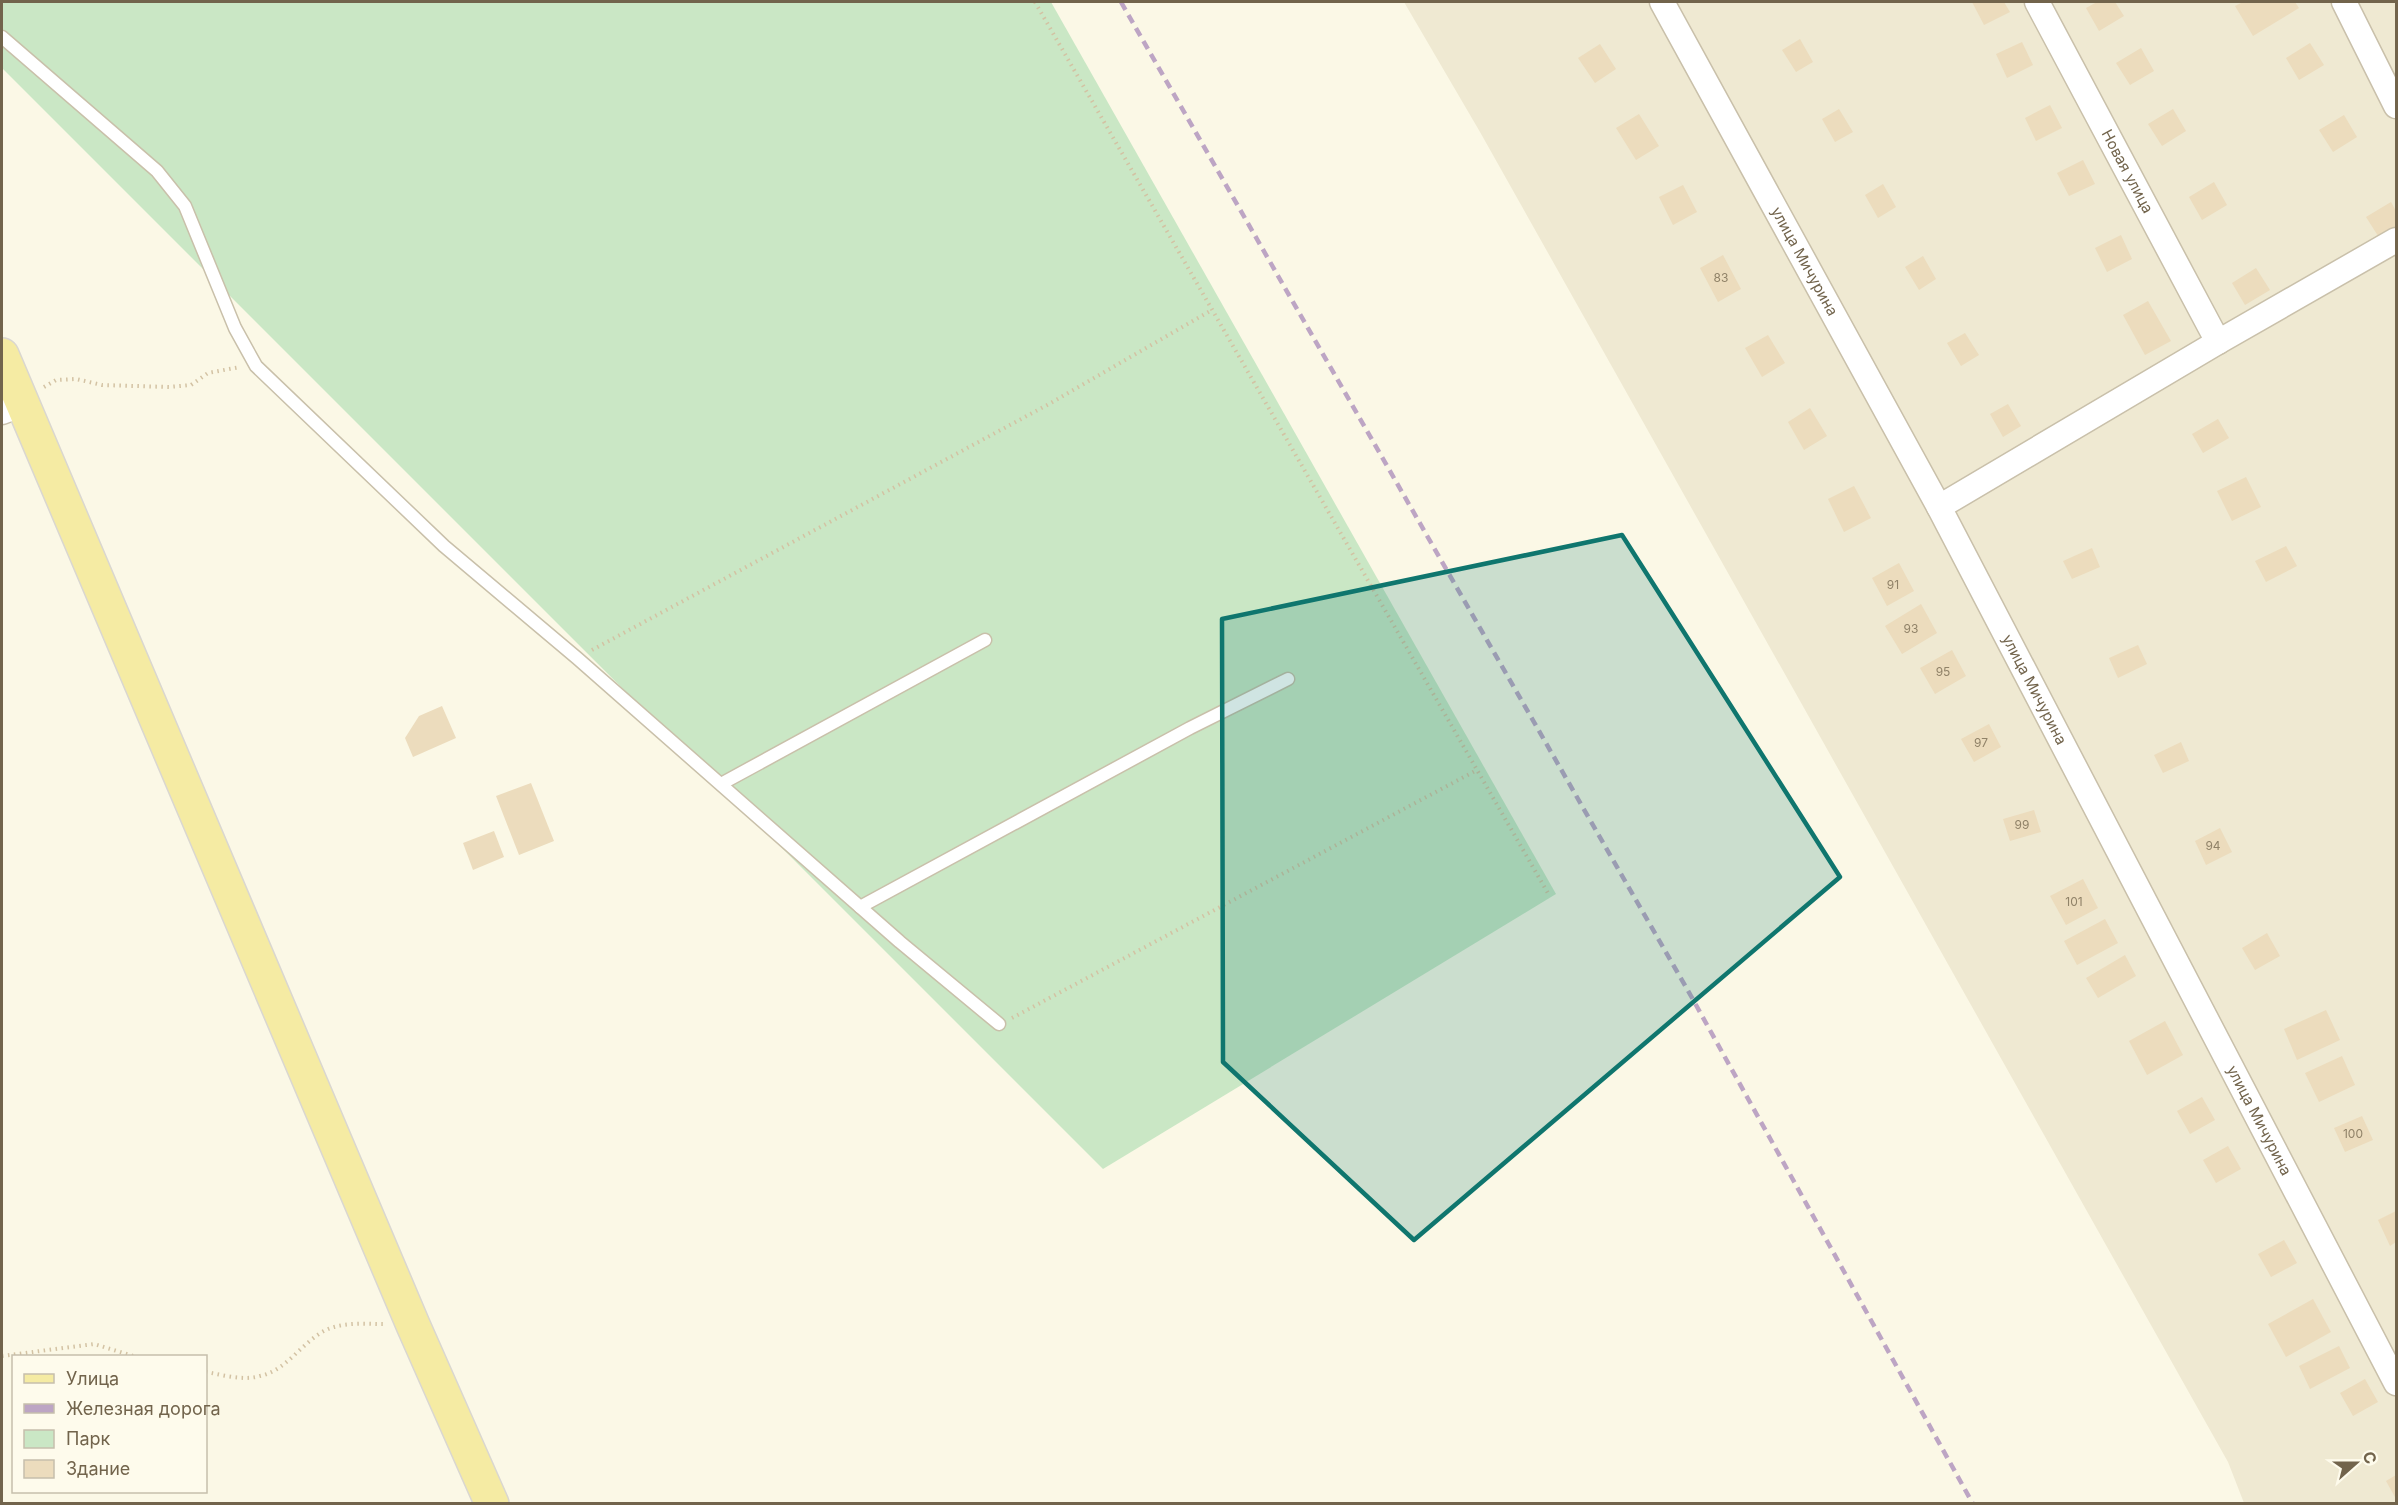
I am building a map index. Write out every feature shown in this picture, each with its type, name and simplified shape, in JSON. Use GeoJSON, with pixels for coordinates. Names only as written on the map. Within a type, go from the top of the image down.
{"type":"FeatureCollection","features":[{"type":"Feature","properties":{"kind":"main road"},"geometry":{"type":"LineString","coordinates":[[2,354],[12,408],[492,1503]]}},
{"type":"Feature","properties":{"kind":"street","name":"улица Мичурина"},"geometry":{"type":"LineString","coordinates":[[1662,2],[1940,507],[2397,1383]]}},
{"type":"Feature","properties":{"kind":"street","name":"Новая улица"},"geometry":{"type":"LineString","coordinates":[[2037,2],[2218,342]]}},
{"type":"Feature","properties":{"kind":"street"},"geometry":{"type":"LineString","coordinates":[[2344,2],[2397,106]]}},
{"type":"Feature","properties":{"kind":"street"},"geometry":{"type":"LineString","coordinates":[[1940,507],[2218,342],[2397,240]]}},
{"type":"Feature","properties":{"kind":"lane"},"geometry":{"type":"LineString","coordinates":[[2,37],[157,171],[186,206],[235,328],[256,366],[444,546],[577,658],[860,907],[999,1024]]}},
{"type":"Feature","properties":{"kind":"lane"},"geometry":{"type":"LineString","coordinates":[[721,784],[985,640]]}},
{"type":"Feature","properties":{"kind":"lane"},"geometry":{"type":"LineString","coordinates":[[860,907],[1190,728],[1288,679]]}},
{"type":"Feature","properties":{"kind":"path"},"geometry":{"type":"LineString","coordinates":[[1035,2],[1549,895]]}},
{"type":"Feature","properties":{"kind":"path"},"geometry":{"type":"LineString","coordinates":[[577,658],[1049,404],[1212,310]]}},
{"type":"Feature","properties":{"kind":"path"},"geometry":{"type":"LineString","coordinates":[[12,408],[56,380],[76,379],[102,385],[168,387],[191,385],[208,373],[256,366]]}},
{"type":"Feature","properties":{"kind":"path"},"geometry":{"type":"LineString","coordinates":[[999,1024],[1477,770]]}},
{"type":"Feature","properties":{"kind":"path"},"geometry":{"type":"LineString","coordinates":[[207,1372],[244,1378],[260,1377],[276,1371],[327,1330],[346,1324],[413,1325]]}},
{"type":"Feature","properties":{"kind":"path"},"geometry":{"type":"LineString","coordinates":[[2,1356],[94,1344],[130,1355]]}},
{"type":"Feature","properties":{"kind":"highlighted area"},"geometry":{"type":"Polygon","coordinates":[[[1622,535],[1840,877],[1414,1240],[1223,1062],[1222,619],[1622,535]]]}},
{"type":"Feature","properties":{"kind":"shaded area"},"geometry":{"type":"Polygon","coordinates":[[[1404,2],[2396,2],[2396,1503],[2244,1503],[2228,1462],[1480,132],[1404,2]]]}},
{"type":"Feature","properties":{"kind":"green space"},"geometry":{"type":"Polygon","coordinates":[[[2,2],[1051,2],[1556,894],[1103,1169],[2,68],[2,2]]]}},
{"type":"Feature","properties":{"kind":"building"},"geometry":{"type":"Polygon","coordinates":[[[1972,2],[2004,2],[2010,12],[1984,25],[1972,2]]]}},
{"type":"Feature","properties":{"kind":"building"},"geometry":{"type":"Polygon","coordinates":[[[2097,2],[2115,2],[2124,16],[2099,31],[2086,8],[2097,2]]]}},
{"type":"Feature","properties":{"kind":"building"},"geometry":{"type":"Polygon","coordinates":[[[2243,2],[2295,2],[2299,8],[2253,36],[2235,6],[2243,2]]]}},
{"type":"Feature","properties":{"kind":"building"},"geometry":{"type":"Polygon","coordinates":[[[1800,39],[1813,62],[1796,72],[1782,50],[1800,39]]]}},
{"type":"Feature","properties":{"kind":"building"},"geometry":{"type":"Polygon","coordinates":[[[2022,42],[2033,65],[2007,78],[1996,54],[2022,42]]]}},
{"type":"Feature","properties":{"kind":"building"},"geometry":{"type":"Polygon","coordinates":[[[2310,43],[2324,65],[2299,80],[2286,58],[2310,43]]]}},
{"type":"Feature","properties":{"kind":"building"},"geometry":{"type":"Polygon","coordinates":[[[1600,44],[1616,69],[1595,83],[1578,58],[1600,44]]]}},
{"type":"Feature","properties":{"kind":"building"},"geometry":{"type":"Polygon","coordinates":[[[2141,48],[2154,71],[2130,85],[2116,63],[2141,48]]]}},
{"type":"Feature","properties":{"kind":"building"},"geometry":{"type":"Polygon","coordinates":[[[2050,105],[2062,128],[2036,141],[2025,118],[2050,105]]]}},
{"type":"Feature","properties":{"kind":"building"},"geometry":{"type":"Polygon","coordinates":[[[1839,109],[1853,132],[1835,142],[1822,119],[1839,109]]]}},
{"type":"Feature","properties":{"kind":"building"},"geometry":{"type":"Polygon","coordinates":[[[2173,109],[2186,131],[2162,146],[2148,124],[2173,109]]]}},
{"type":"Feature","properties":{"kind":"building"},"geometry":{"type":"Polygon","coordinates":[[[1639,114],[1659,146],[1636,160],[1616,128],[1639,114]]]}},
{"type":"Feature","properties":{"kind":"building"},"geometry":{"type":"Polygon","coordinates":[[[2344,115],[2357,137],[2333,152],[2319,130],[2344,115]]]}},
{"type":"Feature","properties":{"kind":"building"},"geometry":{"type":"Polygon","coordinates":[[[2083,160],[2095,184],[2069,196],[2057,173],[2083,160]]]}},
{"type":"Feature","properties":{"kind":"building"},"geometry":{"type":"Polygon","coordinates":[[[2214,182],[2227,205],[2202,220],[2189,197],[2214,182]]]}},
{"type":"Feature","properties":{"kind":"building"},"geometry":{"type":"Polygon","coordinates":[[[1883,184],[1896,207],[1878,218],[1865,195],[1883,184]]]}},
{"type":"Feature","properties":{"kind":"building"},"geometry":{"type":"Polygon","coordinates":[[[1683,185],[1697,212],[1673,225],[1659,197],[1683,185]]]}},
{"type":"Feature","properties":{"kind":"building"},"geometry":{"type":"Polygon","coordinates":[[[2391,202],[2396,211],[2396,229],[2380,239],[2366,217],[2391,202]]]}},
{"type":"Feature","properties":{"kind":"building"},"geometry":{"type":"Polygon","coordinates":[[[2121,235],[2132,259],[2107,272],[2095,248],[2121,235]]]}},
{"type":"Feature","properties":{"kind":"building"},"geometry":{"type":"Polygon","coordinates":[[[1723,255],[1741,289],[1718,302],[1700,268],[1723,255]]]}},
{"type":"Feature","properties":{"kind":"building"},"geometry":{"type":"Polygon","coordinates":[[[1923,256],[1936,279],[1919,290],[1905,267],[1923,256]]]}},
{"type":"Feature","properties":{"kind":"building"},"geometry":{"type":"Polygon","coordinates":[[[2256,268],[2270,290],[2245,305],[2232,283],[2256,268]]]}},
{"type":"Feature","properties":{"kind":"building"},"geometry":{"type":"Polygon","coordinates":[[[2148,301],[2171,341],[2145,355],[2123,315],[2148,301]]]}},
{"type":"Feature","properties":{"kind":"building"},"geometry":{"type":"Polygon","coordinates":[[[1965,333],[1979,355],[1961,366],[1947,343],[1965,333]]]}},
{"type":"Feature","properties":{"kind":"building"},"geometry":{"type":"Polygon","coordinates":[[[1768,335],[1785,363],[1762,377],[1745,348],[1768,335]]]}},
{"type":"Feature","properties":{"kind":"building"},"geometry":{"type":"Polygon","coordinates":[[[2008,404],[2021,426],[2003,437],[1990,414],[2008,404]]]}},
{"type":"Feature","properties":{"kind":"building"},"geometry":{"type":"Polygon","coordinates":[[[1810,408],[1827,436],[1804,450],[1788,422],[1810,408]]]}},
{"type":"Feature","properties":{"kind":"building"},"geometry":{"type":"Polygon","coordinates":[[[2218,419],[2229,438],[2203,453],[2192,434],[2218,419]]]}},
{"type":"Feature","properties":{"kind":"building"},"geometry":{"type":"Polygon","coordinates":[[[2246,477],[2261,507],[2232,521],[2217,491],[2246,477]]]}},
{"type":"Feature","properties":{"kind":"building"},"geometry":{"type":"Polygon","coordinates":[[[1854,486],[1871,518],[1844,532],[1828,499],[1854,486]]]}},
{"type":"Feature","properties":{"kind":"building"},"geometry":{"type":"Polygon","coordinates":[[[2286,546],[2297,566],[2266,582],[2255,561],[2286,546]]]}},
{"type":"Feature","properties":{"kind":"building"},"geometry":{"type":"Polygon","coordinates":[[[2092,548],[2100,567],[2072,579],[2063,561],[2092,548]]]}},
{"type":"Feature","properties":{"kind":"building"},"geometry":{"type":"Polygon","coordinates":[[[1899,563],[1914,591],[1887,606],[1872,578],[1899,563]]]}},
{"type":"Feature","properties":{"kind":"building"},"geometry":{"type":"Polygon","coordinates":[[[1921,604],[1937,633],[1902,654],[1885,626],[1921,604]]]}},
{"type":"Feature","properties":{"kind":"building"},"geometry":{"type":"Polygon","coordinates":[[[2138,645],[2147,664],[2118,678],[2109,658],[2138,645]]]}},
{"type":"Feature","properties":{"kind":"building"},"geometry":{"type":"Polygon","coordinates":[[[1952,650],[1966,676],[1935,694],[1920,668],[1952,650]]]}},
{"type":"Feature","properties":{"kind":"building"},"geometry":{"type":"Polygon","coordinates":[[[442,706],[456,738],[413,757],[405,738],[419,716],[442,706]]]}},
{"type":"Feature","properties":{"kind":"building"},"geometry":{"type":"Polygon","coordinates":[[[1989,724],[2001,747],[1974,762],[1961,739],[1989,724]]]}},
{"type":"Feature","properties":{"kind":"building"},"geometry":{"type":"Polygon","coordinates":[[[2181,742],[2189,761],[2163,773],[2154,755],[2181,742]]]}},
{"type":"Feature","properties":{"kind":"building"},"geometry":{"type":"Polygon","coordinates":[[[531,783],[554,841],[519,855],[496,796],[531,783]]]}},
{"type":"Feature","properties":{"kind":"building"},"geometry":{"type":"Polygon","coordinates":[[[2034,810],[2041,832],[2010,841],[2003,819],[2034,810]]]}},
{"type":"Feature","properties":{"kind":"building"},"geometry":{"type":"Polygon","coordinates":[[[2220,828],[2232,852],[2206,865],[2195,841],[2220,828]]]}},
{"type":"Feature","properties":{"kind":"building"},"geometry":{"type":"Polygon","coordinates":[[[494,831],[504,857],[473,870],[463,843],[494,831]]]}},
{"type":"Feature","properties":{"kind":"building"},"geometry":{"type":"Polygon","coordinates":[[[2083,879],[2098,908],[2066,925],[2050,896],[2083,879]]]}},
{"type":"Feature","properties":{"kind":"building"},"geometry":{"type":"Polygon","coordinates":[[[2105,919],[2118,943],[2077,965],[2064,941],[2105,919]]]}},
{"type":"Feature","properties":{"kind":"building"},"geometry":{"type":"Polygon","coordinates":[[[2267,933],[2280,956],[2255,970],[2242,948],[2267,933]]]}},
{"type":"Feature","properties":{"kind":"building"},"geometry":{"type":"Polygon","coordinates":[[[2125,955],[2136,976],[2098,998],[2086,978],[2125,955]]]}},
{"type":"Feature","properties":{"kind":"building"},"geometry":{"type":"Polygon","coordinates":[[[2326,1010],[2340,1040],[2297,1060],[2284,1029],[2326,1010]]]}},
{"type":"Feature","properties":{"kind":"building"},"geometry":{"type":"Polygon","coordinates":[[[2165,1021],[2183,1055],[2147,1075],[2129,1041],[2165,1021]]]}},
{"type":"Feature","properties":{"kind":"building"},"geometry":{"type":"Polygon","coordinates":[[[2342,1056],[2355,1085],[2319,1102],[2305,1073],[2342,1056]]]}},
{"type":"Feature","properties":{"kind":"building"},"geometry":{"type":"Polygon","coordinates":[[[2202,1097],[2215,1120],[2190,1134],[2177,1111],[2202,1097]]]}},
{"type":"Feature","properties":{"kind":"building"},"geometry":{"type":"Polygon","coordinates":[[[2362,1116],[2373,1140],[2345,1152],[2334,1128],[2362,1116]]]}},
{"type":"Feature","properties":{"kind":"building"},"geometry":{"type":"Polygon","coordinates":[[[2228,1146],[2241,1169],[2216,1183],[2203,1160],[2228,1146]]]}},
{"type":"Feature","properties":{"kind":"building"},"geometry":{"type":"Polygon","coordinates":[[[2396,1211],[2396,1242],[2390,1246],[2378,1220],[2396,1211]]]}},
{"type":"Feature","properties":{"kind":"building"},"geometry":{"type":"Polygon","coordinates":[[[2284,1240],[2297,1263],[2271,1277],[2258,1254],[2284,1240]]]}},
{"type":"Feature","properties":{"kind":"building"},"geometry":{"type":"Polygon","coordinates":[[[2313,1299],[2331,1332],[2286,1357],[2268,1324],[2313,1299]]]}},
{"type":"Feature","properties":{"kind":"building"},"geometry":{"type":"Polygon","coordinates":[[[2339,1346],[2350,1368],[2310,1389],[2299,1366],[2339,1346]]]}},
{"type":"Feature","properties":{"kind":"building"},"geometry":{"type":"Polygon","coordinates":[[[2365,1379],[2378,1402],[2353,1416],[2340,1393],[2365,1379]]]}},
{"type":"Feature","properties":{"kind":"building"},"geometry":{"type":"Polygon","coordinates":[[[2396,1475],[2396,1499],[2386,1481],[2396,1475]]]}},
{"type":"Feature","properties":{"kind":"railway"},"geometry":{"type":"LineString","coordinates":[[1121,2],[1691,996],[1973,1504]]}}]}
